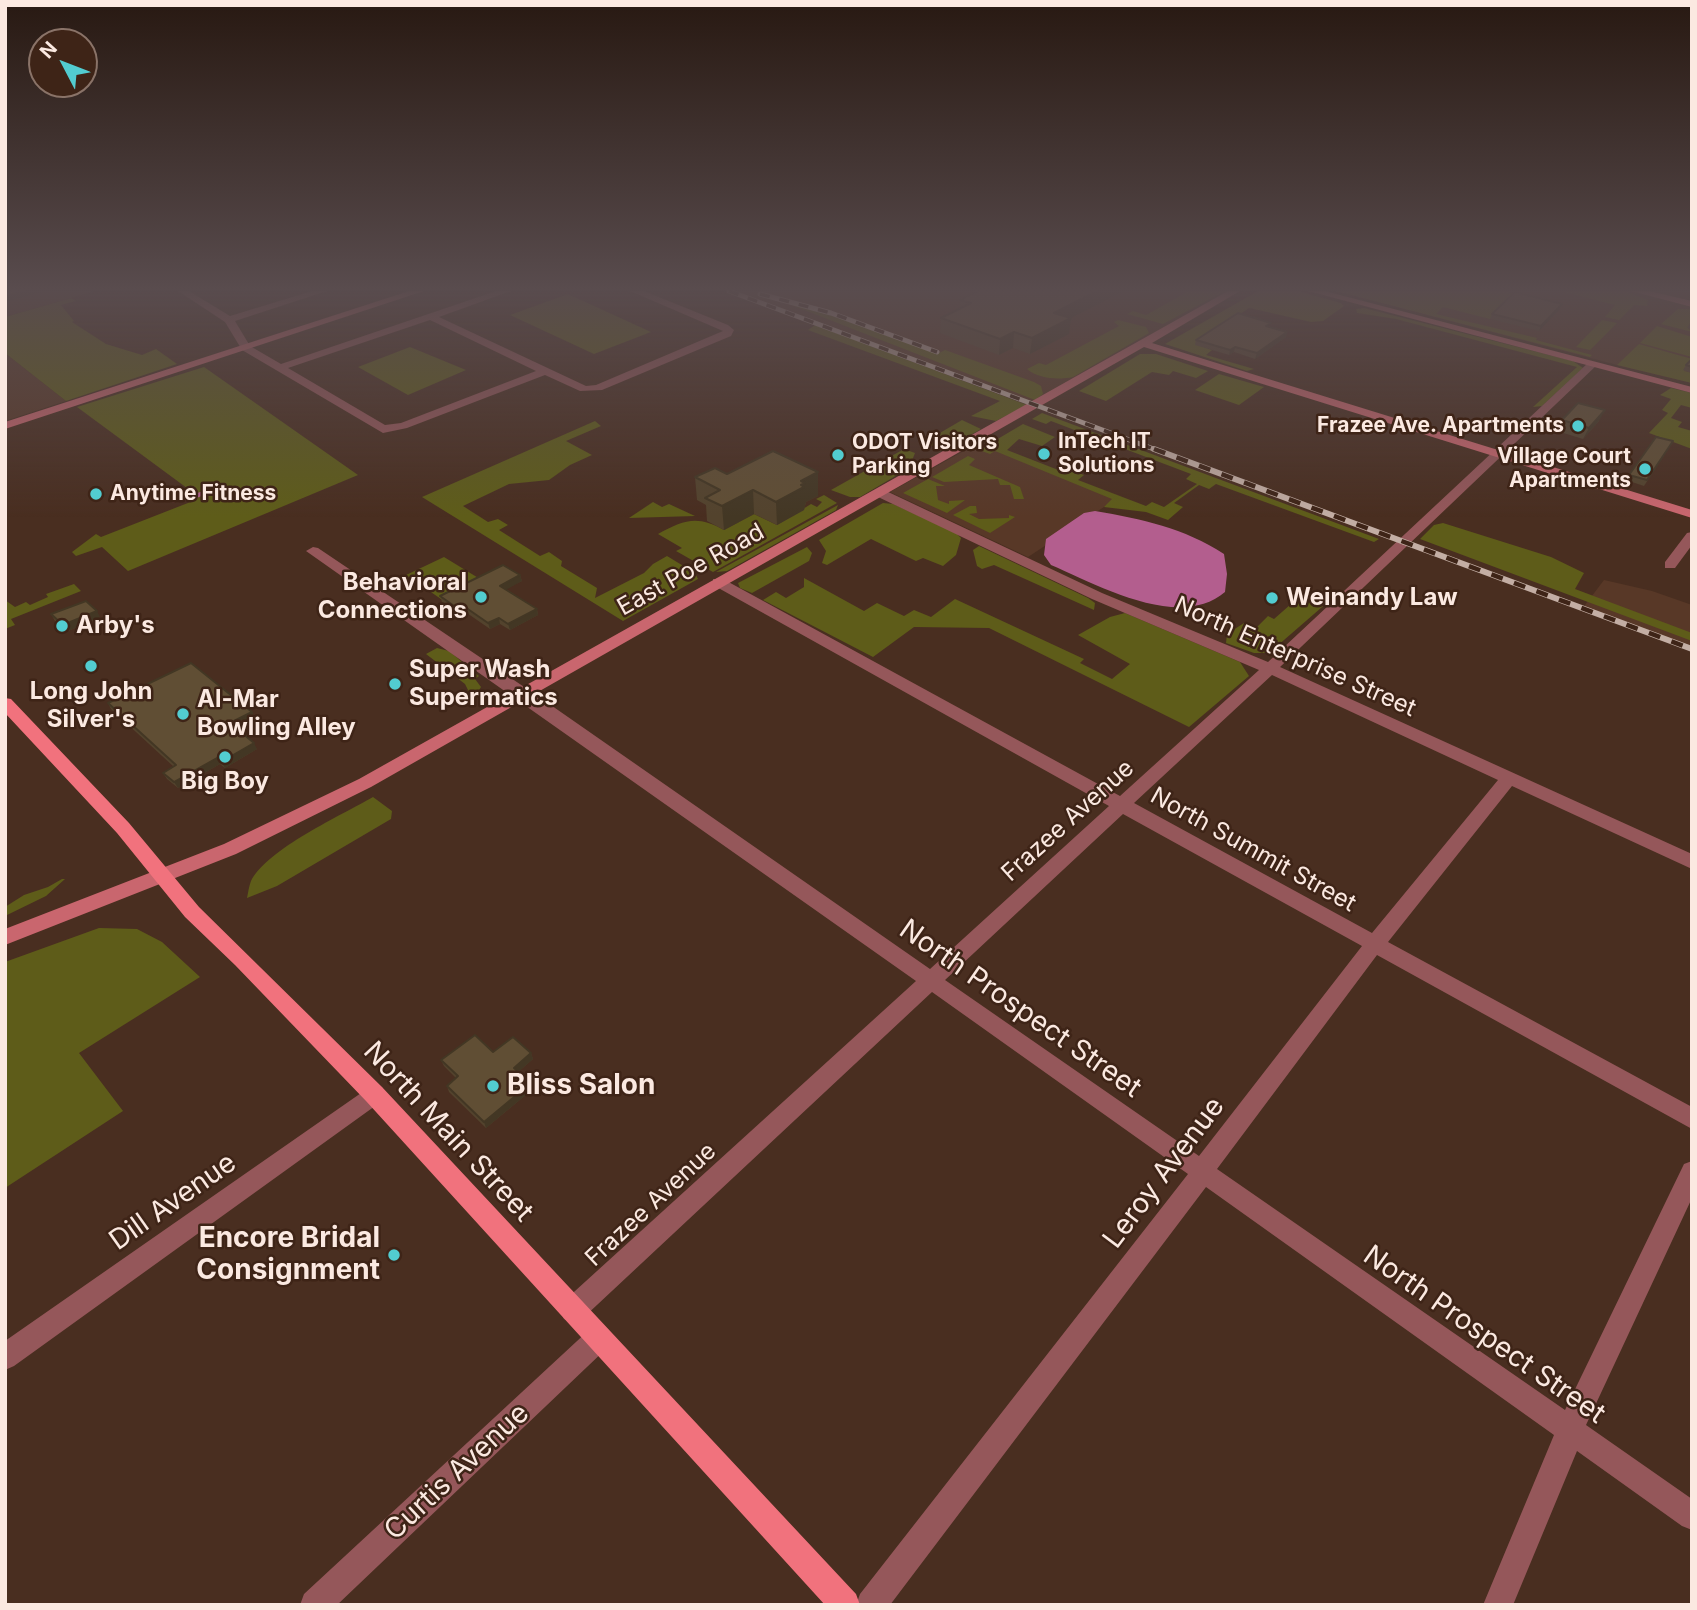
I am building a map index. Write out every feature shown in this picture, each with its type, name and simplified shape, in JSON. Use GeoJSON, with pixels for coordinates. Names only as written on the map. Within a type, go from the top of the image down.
{"type":"FeatureCollection","features":[{"type":"Feature","properties":{"kind":"main road","name":"North Main Street"},"geometry":{"type":"LineString","coordinates":[[5,703],[123,828],[192,912],[374,1094],[845,1605]]}},
{"type":"Feature","properties":{"kind":"street"},"geometry":{"type":"LineString","coordinates":[[5,426],[190,366]]}},
{"type":"Feature","properties":{"kind":"street"},"geometry":{"type":"LineString","coordinates":[[276,366],[383,429],[402,426],[545,371]]}},
{"type":"Feature","properties":{"kind":"street"},"geometry":{"type":"LineString","coordinates":[[279,368],[285,366]]}},
{"type":"Feature","properties":{"kind":"street"},"geometry":{"type":"LineString","coordinates":[[535,366],[584,389],[598,388],[650,366]]}},
{"type":"Feature","properties":{"kind":"street","name":"East Poe Road"},"geometry":{"type":"LineString","coordinates":[[5,937],[230,849],[365,783],[1102,366]]}},
{"type":"Feature","properties":{"kind":"street"},"geometry":{"type":"LineString","coordinates":[[1216,366],[1692,514]]}},
{"type":"Feature","properties":{"kind":"street","name":"Frazee Avenue"},"geometry":{"type":"LineString","coordinates":[[573,1310],[1269,669],[1591,366]]}},
{"type":"Feature","properties":{"kind":"street"},"geometry":{"type":"LineString","coordinates":[[1601,366],[1692,390]]}},
{"type":"Feature","properties":{"kind":"street","name":"North Enterprise Street"},"geometry":{"type":"LineString","coordinates":[[880,493],[1097,596],[1269,669],[1692,862]]}},
{"type":"Feature","properties":{"kind":"street"},"geometry":{"type":"LineString","coordinates":[[1670,565],[1692,536]]}},
{"type":"Feature","properties":{"kind":"street","name":"North Prospect Street"},"geometry":{"type":"LineString","coordinates":[[313,551],[522,694],[1692,1516]]}},
{"type":"Feature","properties":{"kind":"street","name":"North Summit Street"},"geometry":{"type":"LineString","coordinates":[[718,582],[1692,1119]]}},
{"type":"Feature","properties":{"kind":"street","name":"Leroy Avenue"},"geometry":{"type":"LineString","coordinates":[[871,1605],[1194,1187],[1201,1171],[1374,945],[1508,779]]}},
{"type":"Feature","properties":{"kind":"street","name":"Dill Avenue"},"geometry":{"type":"LineString","coordinates":[[5,1357],[374,1094]]}},
{"type":"Feature","properties":{"kind":"street"},"geometry":{"type":"LineString","coordinates":[[1498,1605],[1562,1457],[1570,1429],[1692,1172]]}},
{"type":"Feature","properties":{"kind":"street","name":"Curtis Avenue"},"geometry":{"type":"LineString","coordinates":[[315,1605],[598,1338]]}},
{"type":"Feature","properties":{"kind":"shaded area"},"geometry":{"type":"Polygon","coordinates":[[[5,366],[22,366],[66,401],[5,421],[5,366]]]}},
{"type":"Feature","properties":{"kind":"shaded area"},"geometry":{"type":"Polygon","coordinates":[[[22,366],[171,366],[66,401],[22,366]]]}},
{"type":"Feature","properties":{"kind":"shaded area"},"geometry":{"type":"Polygon","coordinates":[[[457,366],[466,370],[408,395],[358,367],[457,366]]]}},
{"type":"Feature","properties":{"kind":"shaded area"},"geometry":{"type":"Polygon","coordinates":[[[906,366],[924,366],[1027,405],[996,421],[971,416],[1000,401],[906,366]]]}},
{"type":"Feature","properties":{"kind":"shaded area"},"geometry":{"type":"Polygon","coordinates":[[[930,366],[1103,366],[1034,405],[930,366]]]}},
{"type":"Feature","properties":{"kind":"shaded area"},"geometry":{"type":"Polygon","coordinates":[[[948,366],[990,366],[1034,382],[1041,386],[1043,394],[1035,400],[948,366]]]}},
{"type":"Feature","properties":{"kind":"shaded area"},"geometry":{"type":"Polygon","coordinates":[[[1033,366],[1092,366],[1073,377],[1061,378],[1037,375],[1027,369],[1033,366]]]}},
{"type":"Feature","properties":{"kind":"shaded area"},"geometry":{"type":"Polygon","coordinates":[[[1120,366],[1193,366],[1208,371],[1196,378],[1173,371],[1169,375],[1152,372],[1106,401],[1079,391],[1120,366]]]}},
{"type":"Feature","properties":{"kind":"shaded area"},"geometry":{"type":"Polygon","coordinates":[[[1232,366],[1254,369],[1247,371],[1232,366]]]}},
{"type":"Feature","properties":{"kind":"shaded area"},"geometry":{"type":"Polygon","coordinates":[[[1574,366],[1583,368],[1542,406],[1533,407],[1577,367],[1574,366]]]}},
{"type":"Feature","properties":{"kind":"shaded area"},"geometry":{"type":"Polygon","coordinates":[[[1622,366],[1692,366],[1692,383],[1622,366]]]}},
{"type":"Feature","properties":{"kind":"shaded area"},"geometry":{"type":"Polygon","coordinates":[[[1622,366],[1687,366],[1684,371],[1692,373],[1692,383],[1622,366]]]}},
{"type":"Feature","properties":{"kind":"shaded area"},"geometry":{"type":"Polygon","coordinates":[[[204,367],[358,475],[128,571],[102,547],[76,556],[72,552],[96,534],[101,537],[193,501],[185,495],[191,491],[77,407],[204,367]]]}},
{"type":"Feature","properties":{"kind":"shaded area"},"geometry":{"type":"Polygon","coordinates":[[[1219,374],[1264,387],[1239,405],[1195,390],[1219,374]]]}},
{"type":"Feature","properties":{"kind":"shaded area"},"geometry":{"type":"Polygon","coordinates":[[[1671,388],[1692,393],[1692,408],[1681,405],[1671,418],[1682,422],[1678,427],[1692,431],[1692,449],[1649,433],[1668,413],[1662,410],[1671,399],[1660,395],[1671,388]]]}},
{"type":"Feature","properties":{"kind":"shaded area"},"geometry":{"type":"Polygon","coordinates":[[[1042,413],[1379,539],[1374,542],[1216,484],[1209,489],[1199,485],[1174,503],[1183,507],[1168,520],[1146,512],[1104,507],[1112,499],[995,451],[990,454],[979,450],[1023,424],[1055,437],[1042,446],[1019,439],[1007,450],[1066,473],[1071,470],[1084,475],[1078,480],[1146,506],[1152,502],[1164,507],[1197,484],[1186,479],[1191,474],[1088,435],[1076,437],[1074,434],[1077,431],[1051,421],[1046,424],[1032,419],[1042,413]]]}},
{"type":"Feature","properties":{"kind":"shaded area"},"geometry":{"type":"Polygon","coordinates":[[[962,420],[981,429],[948,448],[921,444],[962,420]]]}},
{"type":"Feature","properties":{"kind":"shaded area"},"geometry":{"type":"Polygon","coordinates":[[[595,421],[601,426],[566,441],[592,455],[570,465],[549,480],[509,484],[463,506],[488,522],[498,519],[508,525],[499,530],[540,556],[549,552],[562,561],[561,566],[597,588],[595,598],[644,573],[667,556],[695,573],[698,579],[623,621],[422,497],[595,421]]]}},
{"type":"Feature","properties":{"kind":"shaded area"},"geometry":{"type":"Polygon","coordinates":[[[980,442],[1116,499],[1028,557],[890,492],[980,442]]]}},
{"type":"Feature","properties":{"kind":"shaded area"},"geometry":{"type":"Polygon","coordinates":[[[904,449],[915,453],[909,468],[860,497],[850,497],[831,490],[904,449]]]}},
{"type":"Feature","properties":{"kind":"shaded area"},"geometry":{"type":"Polygon","coordinates":[[[968,456],[975,459],[969,465],[1020,487],[1024,499],[1014,499],[1010,485],[1000,485],[998,479],[944,482],[932,477],[968,456]]]}},
{"type":"Feature","properties":{"kind":"shaded area"},"geometry":{"type":"Polygon","coordinates":[[[928,479],[945,486],[936,486],[938,500],[949,504],[949,501],[965,500],[947,513],[903,493],[928,479]]]}},
{"type":"Feature","properties":{"kind":"shaded area"},"geometry":{"type":"Polygon","coordinates":[[[824,495],[837,503],[713,572],[676,551],[682,548],[658,534],[675,525],[691,521],[706,522],[724,530],[754,514],[777,525],[811,504],[817,507],[822,502],[816,499],[824,495]]]}},
{"type":"Feature","properties":{"kind":"shaded area"},"geometry":{"type":"Polygon","coordinates":[[[653,502],[662,507],[669,504],[695,516],[629,518],[653,502]]]}},
{"type":"Feature","properties":{"kind":"shaded area"},"geometry":{"type":"Polygon","coordinates":[[[883,503],[893,504],[956,533],[961,538],[956,555],[943,566],[923,558],[916,561],[871,539],[827,565],[822,563],[826,551],[819,540],[883,503]]]}},
{"type":"Feature","properties":{"kind":"shaded area"},"geometry":{"type":"Polygon","coordinates":[[[838,505],[836,510],[727,571],[716,572],[838,505]]]}},
{"type":"Feature","properties":{"kind":"shaded area"},"geometry":{"type":"Polygon","coordinates":[[[970,506],[976,506],[977,513],[969,514],[979,519],[1009,518],[1009,515],[1015,517],[990,533],[953,515],[970,506]]]}},
{"type":"Feature","properties":{"kind":"shaded area"},"geometry":{"type":"Polygon","coordinates":[[[1095,511],[1129,517],[1178,531],[1224,554],[1227,574],[1225,592],[1206,603],[1185,607],[1162,606],[1115,593],[1051,565],[1044,555],[1046,539],[1084,513],[1095,511]]]}},
{"type":"Feature","properties":{"kind":"shaded area"},"geometry":{"type":"Polygon","coordinates":[[[1443,523],[1551,557],[1584,573],[1575,589],[1692,633],[1692,641],[1420,539],[1434,525],[1443,523]]]}},
{"type":"Feature","properties":{"kind":"shaded area"},"geometry":{"type":"Polygon","coordinates":[[[979,546],[1088,598],[1095,603],[1094,610],[994,565],[982,569],[977,566],[973,550],[979,546]]]}},
{"type":"Feature","properties":{"kind":"shaded area"},"geometry":{"type":"Polygon","coordinates":[[[807,547],[812,553],[809,561],[752,593],[740,588],[738,583],[807,547]]]}},
{"type":"Feature","properties":{"kind":"shaded area"},"geometry":{"type":"Polygon","coordinates":[[[444,557],[480,579],[441,599],[406,575],[444,557]]]}},
{"type":"Feature","properties":{"kind":"shaded area"},"geometry":{"type":"Polygon","coordinates":[[[804,578],[864,611],[877,603],[904,616],[914,610],[931,617],[955,599],[1084,659],[1080,663],[1112,679],[1130,664],[1078,635],[1110,617],[1125,613],[1240,662],[1249,676],[1189,727],[989,628],[914,627],[873,657],[763,600],[776,592],[786,598],[804,587],[804,578]]]}},
{"type":"Feature","properties":{"kind":"shaded area"},"geometry":{"type":"Polygon","coordinates":[[[1604,580],[1652,591],[1692,605],[1692,649],[1582,609],[1604,580]]]}},
{"type":"Feature","properties":{"kind":"shaded area"},"geometry":{"type":"Polygon","coordinates":[[[74,584],[81,591],[11,619],[15,625],[5,629],[5,600],[15,607],[26,602],[30,605],[48,597],[46,594],[74,584]]]}},
{"type":"Feature","properties":{"kind":"shaded area"},"geometry":{"type":"Polygon","coordinates":[[[1307,590],[1329,601],[1269,653],[1254,653],[1226,643],[1227,634],[1244,623],[1256,628],[1268,616],[1274,619],[1307,590]]]}},
{"type":"Feature","properties":{"kind":"shaded area"},"geometry":{"type":"Polygon","coordinates":[[[437,648],[449,651],[479,676],[475,679],[481,687],[476,695],[466,701],[468,690],[465,684],[426,654],[437,648]]]}},
{"type":"Feature","properties":{"kind":"shaded area"},"geometry":{"type":"Polygon","coordinates":[[[373,797],[392,811],[391,819],[277,886],[247,898],[251,881],[272,857],[306,834],[373,797]]]}},
{"type":"Feature","properties":{"kind":"shaded area"},"geometry":{"type":"Polygon","coordinates":[[[65,879],[46,896],[5,916],[5,907],[24,895],[65,879]]]}},
{"type":"Feature","properties":{"kind":"shaded area"},"geometry":{"type":"Polygon","coordinates":[[[99,928],[137,929],[162,942],[200,977],[79,1053],[123,1111],[5,1188],[5,962],[99,928]]]}},
{"type":"Feature","properties":{"kind":"building"},"geometry":{"type":"Polygon","coordinates":[[[1578,403],[1605,410],[1589,428],[1562,420],[1578,403]]]}},
{"type":"Feature","properties":{"kind":"building"},"geometry":{"type":"Polygon","coordinates":[[[1656,437],[1673,441],[1647,480],[1629,475],[1656,437]]]}},
{"type":"Feature","properties":{"kind":"building"},"geometry":{"type":"Polygon","coordinates":[[[773,451],[818,472],[801,481],[805,483],[801,485],[804,487],[776,502],[753,490],[722,506],[705,498],[720,490],[695,477],[715,468],[727,474],[773,451]]]}},
{"type":"Feature","properties":{"kind":"building","name":"Behavioral Connections"},"geometry":{"type":"Polygon","coordinates":[[[503,565],[520,575],[500,586],[537,609],[508,624],[499,618],[488,623],[462,605],[457,608],[440,596],[503,565]]]}},
{"type":"Feature","properties":{"kind":"building"},"geometry":{"type":"Polygon","coordinates":[[[86,601],[97,611],[63,625],[51,614],[86,601]]]}},
{"type":"Feature","properties":{"kind":"building","name":"Al-Mar Bowling Alley"},"geometry":{"type":"Polygon","coordinates":[[[191,663],[252,712],[230,723],[254,743],[221,762],[217,758],[174,782],[163,773],[176,765],[108,703],[191,663]]]}},
{"type":"Feature","properties":{"kind":"building","name":"Bliss Salon"},"geometry":{"type":"Polygon","coordinates":[[[475,1035],[493,1052],[513,1037],[531,1053],[514,1068],[531,1083],[484,1122],[447,1086],[458,1076],[441,1060],[475,1035]]]}},
{"type":"Feature","properties":{"kind":"waterway"},"geometry":{"type":"LineString","coordinates":[[173,500],[190,498],[212,490]]}},
{"type":"Feature","properties":{"kind":"railway"},"geometry":{"type":"LineString","coordinates":[[931,366],[1159,451]]}},
{"type":"Feature","properties":{"kind":"railway"},"geometry":{"type":"LineString","coordinates":[[1154,449],[1692,649]]}},
{"type":"Feature","properties":{"kind":"place","name":"Frazee Ave. Apartments"},"geometry":{"type":"Point","coordinates":[1578,426]}},
{"type":"Feature","properties":{"kind":"place","name":"InTech IT Solutions"},"geometry":{"type":"Point","coordinates":[1044,454]}},
{"type":"Feature","properties":{"kind":"place","name":"ODOT Visitors Parking"},"geometry":{"type":"Point","coordinates":[838,455]}},
{"type":"Feature","properties":{"kind":"place","name":"Village Court Apartments"},"geometry":{"type":"Point","coordinates":[1645,469]}},
{"type":"Feature","properties":{"kind":"place","name":"Anytime Fitness"},"geometry":{"type":"Point","coordinates":[96,494]}},
{"type":"Feature","properties":{"kind":"place","name":"Behavioral Connections"},"geometry":{"type":"Point","coordinates":[481,597]}},
{"type":"Feature","properties":{"kind":"place","name":"Weinandy Law"},"geometry":{"type":"Point","coordinates":[1272,598]}},
{"type":"Feature","properties":{"kind":"place","name":"Arby's"},"geometry":{"type":"Point","coordinates":[62,626]}},
{"type":"Feature","properties":{"kind":"place","name":"Long John Silver's"},"geometry":{"type":"Point","coordinates":[91,666]}},
{"type":"Feature","properties":{"kind":"place","name":"Super Wash Supermatics"},"geometry":{"type":"Point","coordinates":[395,684]}},
{"type":"Feature","properties":{"kind":"place","name":"Al-Mar Bowling Alley"},"geometry":{"type":"Point","coordinates":[183,714]}},
{"type":"Feature","properties":{"kind":"place","name":"Big Boy"},"geometry":{"type":"Point","coordinates":[225,757]}},
{"type":"Feature","properties":{"kind":"place","name":"Bliss Salon"},"geometry":{"type":"Point","coordinates":[493,1086]}},
{"type":"Feature","properties":{"kind":"place","name":"Encore Bridal Consignment"},"geometry":{"type":"Point","coordinates":[394,1255]}}]}
